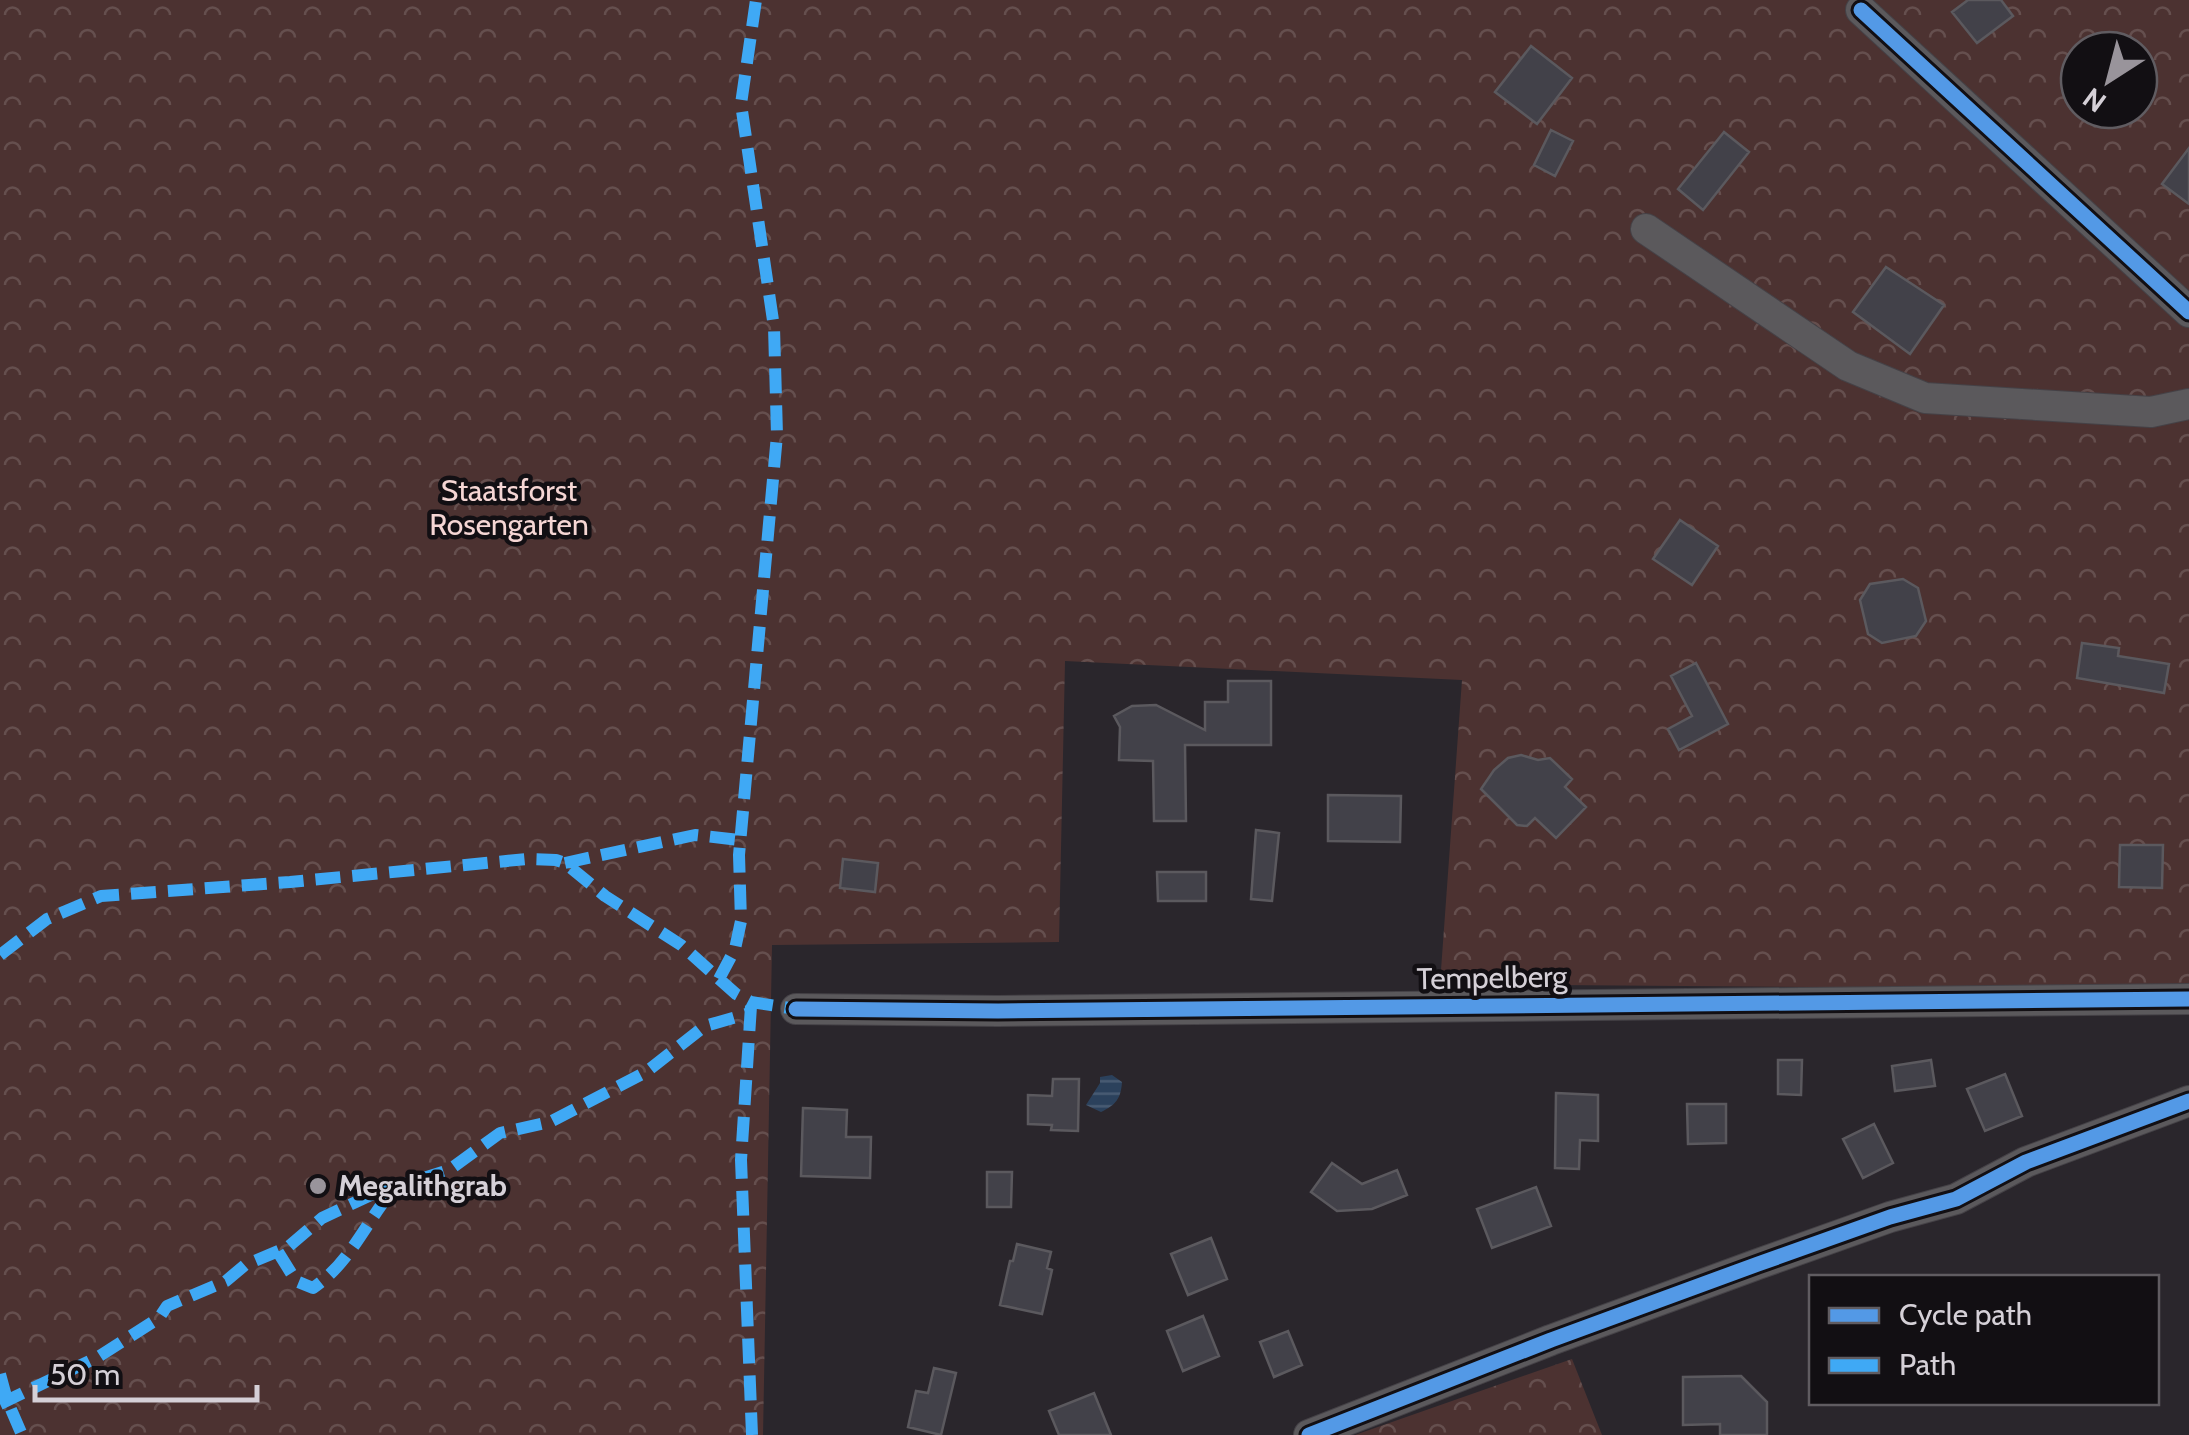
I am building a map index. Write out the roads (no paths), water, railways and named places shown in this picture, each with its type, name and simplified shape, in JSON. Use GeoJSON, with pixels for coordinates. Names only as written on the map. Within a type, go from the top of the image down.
{"type":"FeatureCollection","features":[{"type":"Feature","properties":{"kind":"street"},"geometry":{"type":"LineString","coordinates":[[1861,10],[2189,312]]}},
{"type":"Feature","properties":{"kind":"street"},"geometry":{"type":"LineString","coordinates":[[1646,230],[1848,366],[1925,398],[2150,412],[2189,404]]}},
{"type":"Feature","properties":{"kind":"street","name":"Tempelberg"},"geometry":{"type":"LineString","coordinates":[[796,1008],[998,1012],[2189,999]]}},
{"type":"Feature","properties":{"kind":"street"},"geometry":{"type":"LineString","coordinates":[[1309,1435],[1758,1264],[1890,1217],[1956,1199],[2026,1162],[2189,1100]]}},
{"type":"Feature","properties":{"kind":"water"},"geometry":{"type":"Polygon","coordinates":[[[1112,1075],[1122,1082],[1114,1104],[1101,1112],[1086,1105],[1100,1077],[1112,1075]]]}},
{"type":"Feature","properties":{"kind":"place","name":"Megalithgrab"},"geometry":{"type":"Point","coordinates":[318,1186]}},
{"type":"Feature","properties":{"kind":"park label","name":"Staatsforst Rosengarten"},"geometry":{"type":"Point","coordinates":[509,508]}}]}
